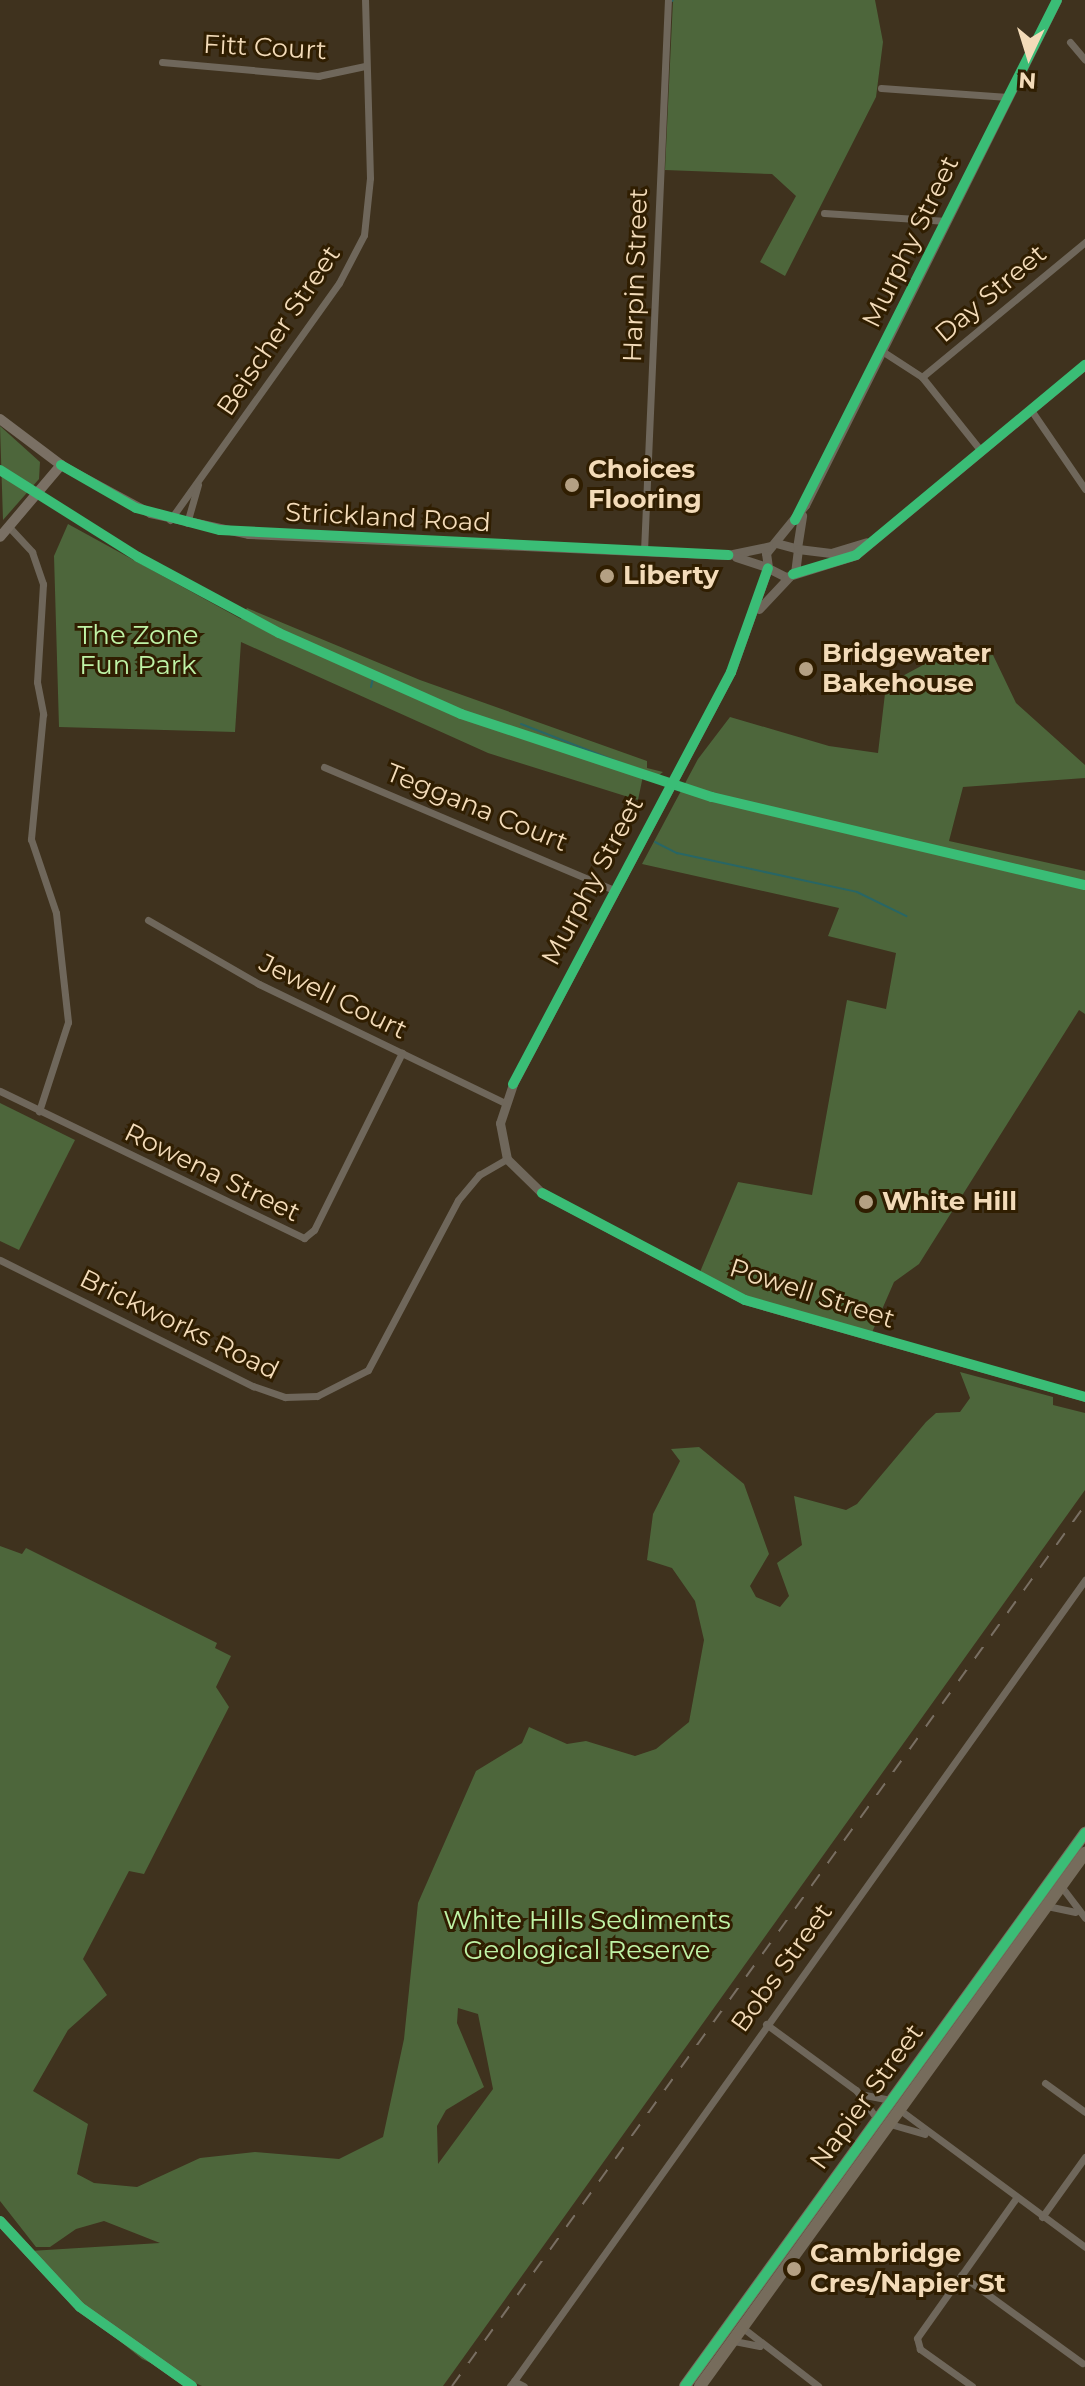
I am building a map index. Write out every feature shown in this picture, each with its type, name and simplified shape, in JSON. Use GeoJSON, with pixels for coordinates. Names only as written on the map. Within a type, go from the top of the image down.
{"type":"FeatureCollection","features":[{"type":"Feature","properties":{"kind":"highway","name":"Napier Street"},"geometry":{"type":"LineString","coordinates":[[686,2386],[844,2167],[884,2122],[1085,1833]]}},
{"type":"Feature","properties":{"kind":"highway","name":"Napier Street"},"geometry":{"type":"LineString","coordinates":[[896,2105],[1085,1852]]}},
{"type":"Feature","properties":{"kind":"highway"},"geometry":{"type":"LineString","coordinates":[[1046,1887],[1053,1888],[1085,1852]]}},
{"type":"Feature","properties":{"kind":"highway"},"geometry":{"type":"LineString","coordinates":[[844,2167],[896,2105]]}},
{"type":"Feature","properties":{"kind":"highway","name":"Napier Street"},"geometry":{"type":"LineString","coordinates":[[700,2386],[870,2152],[884,2122]]}},
{"type":"Feature","properties":{"kind":"highway"},"geometry":{"type":"LineString","coordinates":[[819,2202],[826,2203],[870,2152]]}},
{"type":"Feature","properties":{"kind":"highway"},"geometry":{"type":"LineString","coordinates":[[686,2386],[733,2330],[743,2328]]}},
{"type":"Feature","properties":{"kind":"main road","name":"Strickland Road"},"geometry":{"type":"LineString","coordinates":[[0,419],[61,465]]}},
{"type":"Feature","properties":{"kind":"main road"},"geometry":{"type":"LineString","coordinates":[[0,537],[61,465]]}},
{"type":"Feature","properties":{"kind":"main road"},"geometry":{"type":"LineString","coordinates":[[0,2221],[80,2307],[192,2386]]}},
{"type":"Feature","properties":{"kind":"street","name":"Beischer Street"},"geometry":{"type":"LineString","coordinates":[[170,520],[339,283],[364,235],[370,178],[365,0]]}},
{"type":"Feature","properties":{"kind":"street","name":"Harpin Street"},"geometry":{"type":"LineString","coordinates":[[644,551],[668,0]]}},
{"type":"Feature","properties":{"kind":"street"},"geometry":{"type":"LineString","coordinates":[[1044,0],[1056,3]]}},
{"type":"Feature","properties":{"kind":"street","name":"Murphy Street"},"geometry":{"type":"LineString","coordinates":[[507,1159],[500,1132],[505,1103],[612,889],[717,700],[755,615],[773,545],[805,505],[1056,3]]}},
{"type":"Feature","properties":{"kind":"street"},"geometry":{"type":"LineString","coordinates":[[1070,42],[1085,60]]}},
{"type":"Feature","properties":{"kind":"street","name":"Fitt Court"},"geometry":{"type":"LineString","coordinates":[[162,62],[318,76],[365,66]]}},
{"type":"Feature","properties":{"kind":"street"},"geometry":{"type":"LineString","coordinates":[[881,88],[1008,97]]}},
{"type":"Feature","properties":{"kind":"street"},"geometry":{"type":"LineString","coordinates":[[824,213],[947,221]]}},
{"type":"Feature","properties":{"kind":"street","name":"Day Street"},"geometry":{"type":"LineString","coordinates":[[922,377],[1085,242]]}},
{"type":"Feature","properties":{"kind":"street"},"geometry":{"type":"LineString","coordinates":[[882,351],[922,377],[981,451]]}},
{"type":"Feature","properties":{"kind":"street"},"geometry":{"type":"LineString","coordinates":[[791,575],[844,561],[1085,365]]}},
{"type":"Feature","properties":{"kind":"street"},"geometry":{"type":"LineString","coordinates":[[1031,410],[1085,489]]}},
{"type":"Feature","properties":{"kind":"street","name":"Strickland Road"},"geometry":{"type":"LineString","coordinates":[[61,465],[109,495],[187,525],[285,536],[728,555],[773,545]]}},
{"type":"Feature","properties":{"kind":"street"},"geometry":{"type":"LineString","coordinates":[[1077,477],[1085,472]]}},
{"type":"Feature","properties":{"kind":"street","name":"Beischer Street"},"geometry":{"type":"LineString","coordinates":[[187,525],[199,483]]}},
{"type":"Feature","properties":{"kind":"street","name":"Murphy Street"},"geometry":{"type":"LineString","coordinates":[[755,615],[801,563],[797,549],[805,505]]}},
{"type":"Feature","properties":{"kind":"street"},"geometry":{"type":"LineString","coordinates":[[9,527],[32,552],[43,584],[37,682],[43,714],[31,839],[56,913],[68,1022],[39,1111]]}},
{"type":"Feature","properties":{"kind":"street"},"geometry":{"type":"LineString","coordinates":[[773,545],[831,553],[872,539]]}},
{"type":"Feature","properties":{"kind":"street","name":"Strickland Road"},"geometry":{"type":"LineString","coordinates":[[728,555],[791,575]]}},
{"type":"Feature","properties":{"kind":"street","name":"Teggana Court"},"geometry":{"type":"LineString","coordinates":[[324,767],[612,889]]}},
{"type":"Feature","properties":{"kind":"street","name":"Jewell Court"},"geometry":{"type":"LineString","coordinates":[[148,920],[259,984],[505,1103]]}},
{"type":"Feature","properties":{"kind":"street","name":"Rowena Street"},"geometry":{"type":"LineString","coordinates":[[0,1091],[304,1238],[314,1230],[402,1053]]}},
{"type":"Feature","properties":{"kind":"street","name":"Brickworks Road"},"geometry":{"type":"LineString","coordinates":[[0,1260],[269,1393],[301,1398],[346,1387],[377,1359],[465,1189],[507,1159]]}},
{"type":"Feature","properties":{"kind":"street","name":"Powell Street"},"geometry":{"type":"LineString","coordinates":[[507,1159],[542,1193],[745,1300],[1085,1397]]}},
{"type":"Feature","properties":{"kind":"street","name":"Bobs Street"},"geometry":{"type":"LineString","coordinates":[[512,2383],[1085,1580]]}},
{"type":"Feature","properties":{"kind":"street"},"geometry":{"type":"LineString","coordinates":[[1061,1886],[1083,1917]]}},
{"type":"Feature","properties":{"kind":"street"},"geometry":{"type":"LineString","coordinates":[[1047,1906],[1083,1917]]}},
{"type":"Feature","properties":{"kind":"street"},"geometry":{"type":"LineString","coordinates":[[766,2024],[856,2090],[884,2122],[931,2137]]}},
{"type":"Feature","properties":{"kind":"street"},"geometry":{"type":"LineString","coordinates":[[1045,2083],[1085,2112]]}},
{"type":"Feature","properties":{"kind":"street"},"geometry":{"type":"LineString","coordinates":[[856,2090],[896,2105],[931,2137],[1085,2247]]}},
{"type":"Feature","properties":{"kind":"street"},"geometry":{"type":"LineString","coordinates":[[1042,2217],[1085,2157]]}},
{"type":"Feature","properties":{"kind":"street"},"geometry":{"type":"LineString","coordinates":[[972,2386],[917,2342],[1016,2198]]}},
{"type":"Feature","properties":{"kind":"street"},"geometry":{"type":"LineString","coordinates":[[961,2275],[1082,2363]]}},
{"type":"Feature","properties":{"kind":"street"},"geometry":{"type":"LineString","coordinates":[[743,2328],[766,2349],[818,2386]]}},
{"type":"Feature","properties":{"kind":"street"},"geometry":{"type":"LineString","coordinates":[[733,2341],[766,2349]]}},
{"type":"Feature","properties":{"kind":"street"},"geometry":{"type":"LineString","coordinates":[[512,2383],[524,2386]]}},
{"type":"Feature","properties":{"kind":"green space"},"geometry":{"type":"Polygon","coordinates":[[[673,0],[875,0],[883,42],[876,97],[785,276],[760,262],[796,196],[772,174],[665,170],[673,0]]]}},
{"type":"Feature","properties":{"kind":"green space"},"geometry":{"type":"Polygon","coordinates":[[[0,426],[40,462],[39,479],[3,520],[0,426]]]}},
{"type":"Feature","properties":{"kind":"green space","name":"The Zone Fun Park"},"geometry":{"type":"Polygon","coordinates":[[[68,524],[241,619],[247,608],[420,680],[647,761],[647,768],[663,772],[654,779],[643,776],[638,800],[488,753],[241,642],[235,732],[59,727],[54,556],[68,524]]]}},
{"type":"Feature","properties":{"kind":"green space"},"geometry":{"type":"Polygon","coordinates":[[[993,655],[1016,703],[1085,765],[1085,778],[963,787],[949,841],[1085,871],[1085,1014],[1079,1010],[919,1264],[894,1282],[870,1337],[745,1300],[697,1279],[738,1182],[812,1195],[847,1000],[886,1009],[896,953],[828,936],[839,908],[642,864],[698,759],[730,717],[829,746],[878,753],[886,685],[934,659],[993,655]]]}},
{"type":"Feature","properties":{"kind":"green space"},"geometry":{"type":"Polygon","coordinates":[[[0,1103],[75,1140],[19,1250],[0,1241],[0,1103]]]}},
{"type":"Feature","properties":{"kind":"green space","name":"White Hills Sediments Geological Reserve"},"geometry":{"type":"Polygon","coordinates":[[[960,1372],[1053,1397],[1053,1405],[1085,1413],[1085,1490],[443,2386],[202,2386],[142,2359],[63,2295],[30,2251],[160,2243],[104,2221],[76,2229],[50,2247],[36,2247],[0,2201],[0,1546],[22,1554],[26,1548],[217,1643],[215,1648],[231,1656],[216,1687],[229,1707],[144,1874],[129,1871],[83,1959],[107,1995],[68,2030],[33,2091],[88,2124],[77,2174],[94,2183],[137,2187],[200,2158],[255,2152],[339,2159],[383,2137],[404,2039],[418,1903],[476,1771],[522,1743],[529,1727],[567,1744],[586,1741],[635,1756],[656,1749],[689,1722],[704,1640],[695,1601],[672,1568],[647,1560],[653,1514],[680,1461],[671,1449],[699,1447],[744,1484],[769,1554],[750,1586],[756,1597],[780,1607],[789,1596],[777,1563],[802,1545],[794,1496],[846,1510],[857,1504],[926,1422],[936,1413],[960,1412],[970,1398],[960,1372]],[[458,2008],[457,2023],[484,2087],[446,2110],[437,2126],[438,2164],[493,2089],[478,2014],[458,2008]]]}},
{"type":"Feature","properties":{"kind":"waterway"},"geometry":{"type":"LineString","coordinates":[[366,668],[374,673]]}},
{"type":"Feature","properties":{"kind":"waterway"},"geometry":{"type":"LineString","coordinates":[[371,687],[373,678]]}},
{"type":"Feature","properties":{"kind":"waterway"},"geometry":{"type":"LineString","coordinates":[[521,724],[657,777]]}},
{"type":"Feature","properties":{"kind":"waterway"},"geometry":{"type":"LineString","coordinates":[[655,842],[677,853],[857,892],[906,916]]}},
{"type":"Feature","properties":{"kind":"railway"},"geometry":{"type":"LineString","coordinates":[[452,2386],[1085,1505]]}},
{"type":"Feature","properties":{"kind":"cycle path"},"geometry":{"type":"LineString","coordinates":[[795,520],[1057,0]]}},
{"type":"Feature","properties":{"kind":"cycle path"},"geometry":{"type":"LineString","coordinates":[[793,574],[856,555],[1085,365]]}},
{"type":"Feature","properties":{"kind":"cycle path"},"geometry":{"type":"LineString","coordinates":[[61,465],[136,508],[220,530],[728,555]]}},
{"type":"Feature","properties":{"kind":"cycle path"},"geometry":{"type":"LineString","coordinates":[[0,470],[138,557],[279,633],[461,714],[712,797],[1085,885]]}},
{"type":"Feature","properties":{"kind":"cycle path"},"geometry":{"type":"LineString","coordinates":[[513,1084],[731,672],[768,568]]}},
{"type":"Feature","properties":{"kind":"cycle path"},"geometry":{"type":"LineString","coordinates":[[542,1193],[745,1300],[1085,1397]]}},
{"type":"Feature","properties":{"kind":"cycle path"},"geometry":{"type":"LineString","coordinates":[[685,2386],[1085,1833]]}},
{"type":"Feature","properties":{"kind":"cycle path"},"geometry":{"type":"LineString","coordinates":[[0,2221],[80,2307],[192,2386]]}},
{"type":"Feature","properties":{"kind":"place","name":"Choices Flooring"},"geometry":{"type":"Point","coordinates":[572,485]}},
{"type":"Feature","properties":{"kind":"place","name":"Liberty"},"geometry":{"type":"Point","coordinates":[607,576]}},
{"type":"Feature","properties":{"kind":"place","name":"Bridgewater Bakehouse"},"geometry":{"type":"Point","coordinates":[806,669]}},
{"type":"Feature","properties":{"kind":"place","name":"White Hill"},"geometry":{"type":"Point","coordinates":[866,1202]}},
{"type":"Feature","properties":{"kind":"place","name":"Cambridge Cres/Napier St"},"geometry":{"type":"Point","coordinates":[794,2269]}}]}
